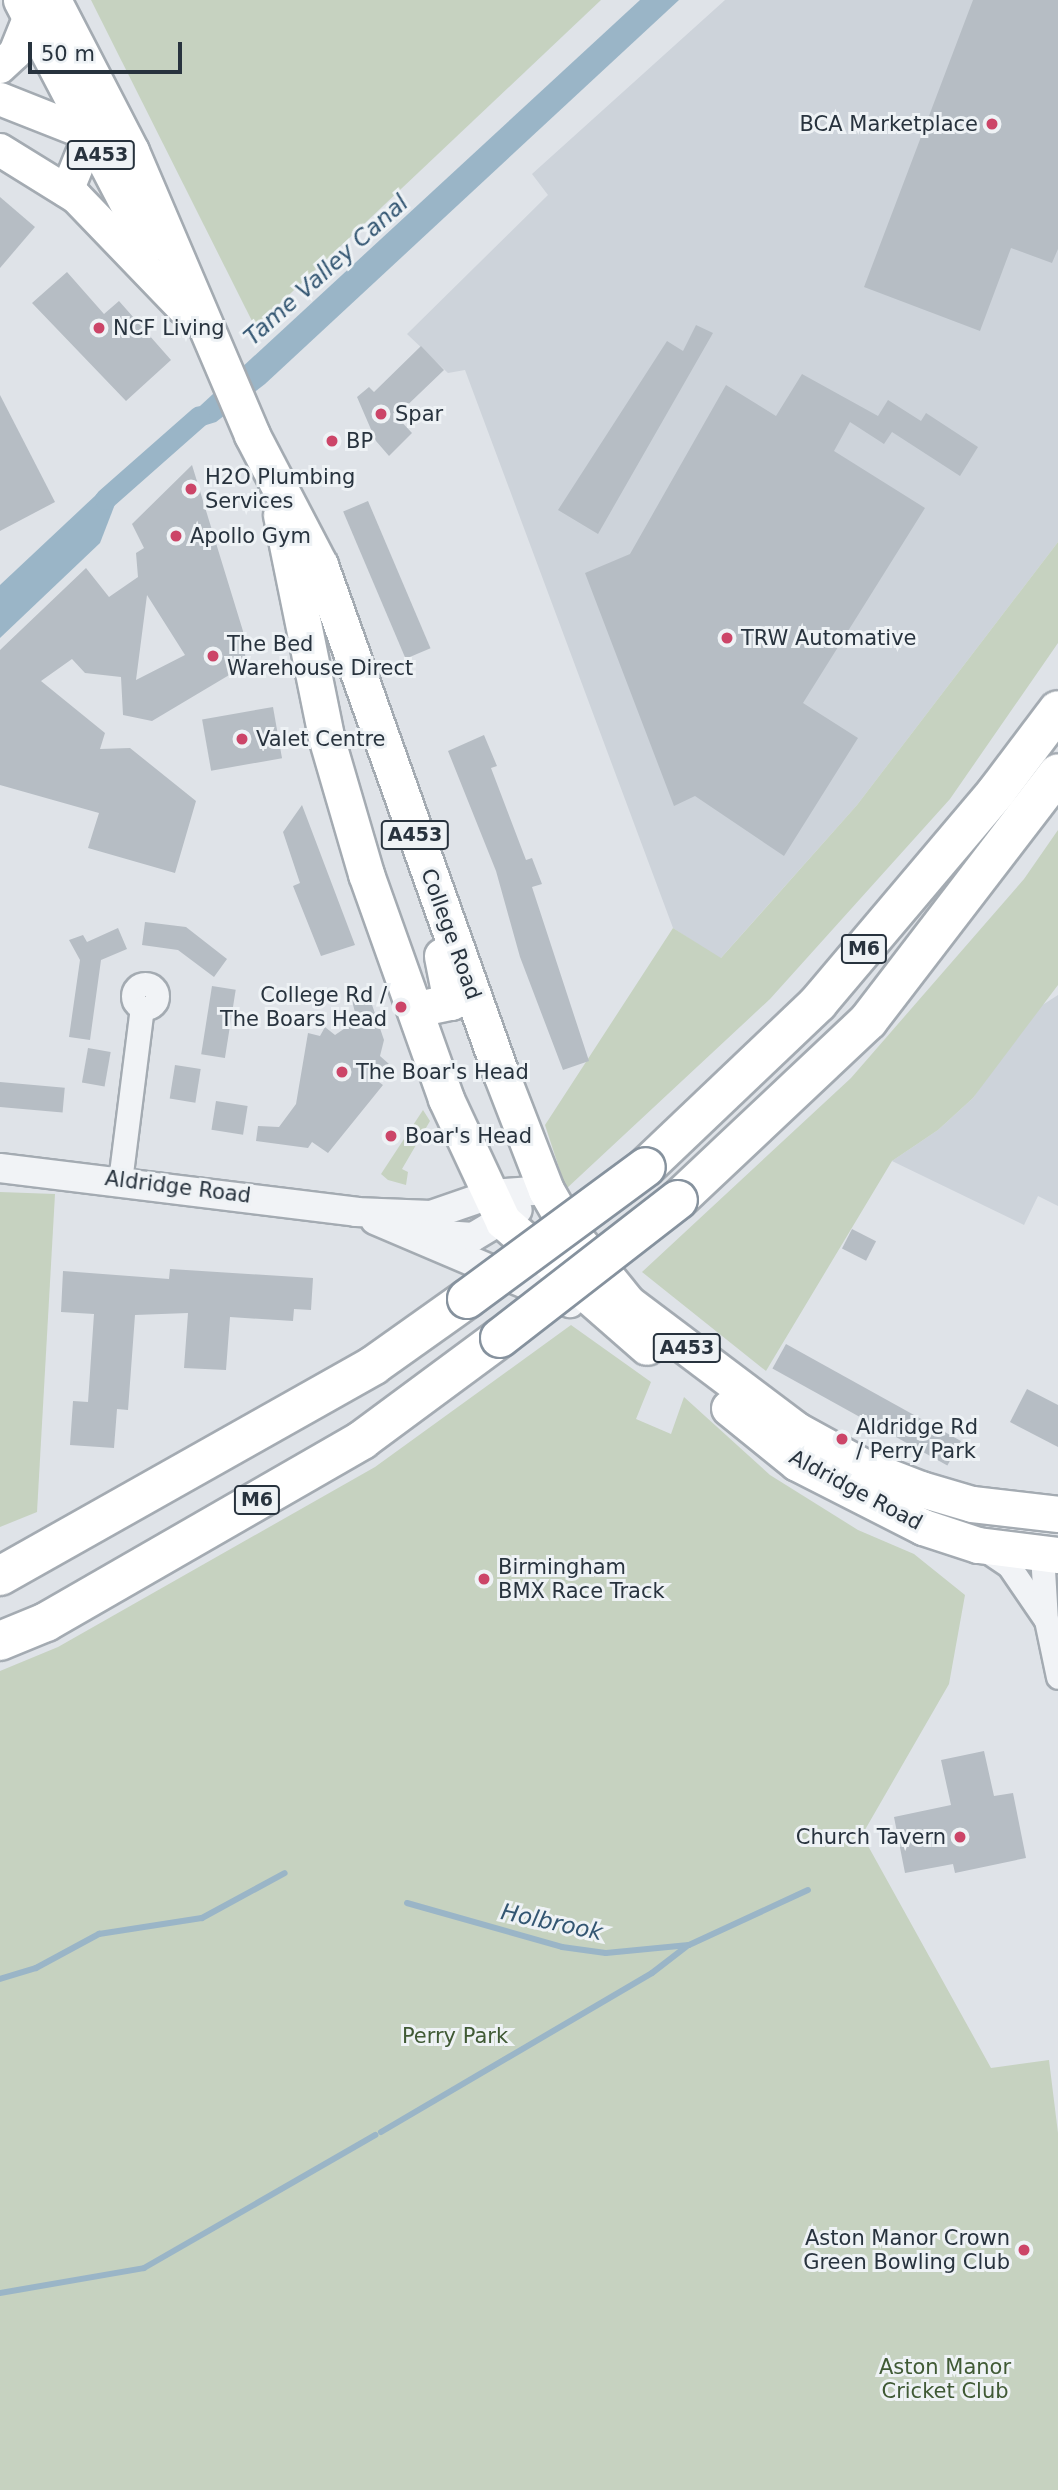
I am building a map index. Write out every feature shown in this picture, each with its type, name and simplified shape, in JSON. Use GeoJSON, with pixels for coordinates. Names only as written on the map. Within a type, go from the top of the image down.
{"type":"FeatureCollection","features":[{"type":"Feature","properties":{"kind":"highway","name":"M6"},"geometry":{"type":"LineString","coordinates":[[0,1576],[374,1365],[646,1167],[818,1003],[1058,710]]}},
{"type":"Feature","properties":{"kind":"highway","name":"M6"},"geometry":{"type":"LineString","coordinates":[[0,1641],[46,1622],[362,1440],[500,1338],[678,1200],[869,1021],[1058,774]]}},
{"type":"Feature","properties":{"kind":"main road"},"geometry":{"type":"LineString","coordinates":[[0,67],[15,54],[35,5]]}},
{"type":"Feature","properties":{"kind":"main road","name":"A453"},"geometry":{"type":"LineString","coordinates":[[35,5],[105,99],[131,151],[216,357]]}},
{"type":"Feature","properties":{"kind":"main road","name":"A453"},"geometry":{"type":"LineString","coordinates":[[35,5],[90,135],[183,309],[216,357]]}},
{"type":"Feature","properties":{"kind":"main road"},"geometry":{"type":"LineString","coordinates":[[0,99],[131,151]]}},
{"type":"Feature","properties":{"kind":"main road"},"geometry":{"type":"LineString","coordinates":[[67,191],[105,99]]}},
{"type":"Feature","properties":{"kind":"main road"},"geometry":{"type":"LineString","coordinates":[[0,150],[67,191],[183,309]]}},
{"type":"Feature","properties":{"kind":"main road","name":"College Road"},"geometry":{"type":"LineString","coordinates":[[216,357],[275,484],[320,565],[410,823],[546,1190]]}},
{"type":"Feature","properties":{"kind":"main road","name":"College Road"},"geometry":{"type":"LineString","coordinates":[[275,484],[326,737],[366,874],[417,1009],[446,1099],[498,1207]]}},
{"type":"Feature","properties":{"kind":"main road"},"geometry":{"type":"LineString","coordinates":[[410,823],[452,1000],[417,1009]]}},
{"type":"Feature","properties":{"kind":"main road","name":"Aldridge Road"},"geometry":{"type":"LineString","coordinates":[[546,1190],[628,1303],[795,1429],[864,1467],[972,1504],[1058,1514]]}},
{"type":"Feature","properties":{"kind":"main road","name":"Aldridge Road"},"geometry":{"type":"LineString","coordinates":[[498,1207],[611,1321],[797,1462],[876,1506],[978,1545],[1050,1554]]}},
{"type":"Feature","properties":{"kind":"main road"},"geometry":{"type":"LineString","coordinates":[[972,1504],[1034,1537],[1050,1554]]}},
{"type":"Feature","properties":{"kind":"street"},"geometry":{"type":"LineString","coordinates":[[120,1181],[142,1009]]}},
{"type":"Feature","properties":{"kind":"street","name":"Aldridge Road"},"geometry":{"type":"LineString","coordinates":[[0,1168],[356,1212],[431,1215],[498,1207],[546,1190]]}},
{"type":"Feature","properties":{"kind":"street","name":"Aldridge Road"},"geometry":{"type":"LineString","coordinates":[[402,1231],[473,1237],[498,1207]]}},
{"type":"Feature","properties":{"kind":"street","name":"Aldridge Road"},"geometry":{"type":"LineString","coordinates":[[356,1212],[611,1321]]}},
{"type":"Feature","properties":{"kind":"street"},"geometry":{"type":"LineString","coordinates":[[978,1545],[1009,1566],[1046,1620]]}},
{"type":"Feature","properties":{"kind":"street"},"geometry":{"type":"LineString","coordinates":[[1050,1554],[1046,1620],[1058,1677]]}},
{"type":"Feature","properties":{"kind":"shaded area"},"geometry":{"type":"Polygon","coordinates":[[[725,0],[1058,0],[1058,542],[857,805],[720,959],[673,928],[465,370],[448,373],[407,334],[548,195],[532,174],[725,0]]]}},
{"type":"Feature","properties":{"kind":"shaded area"},"geometry":{"type":"Polygon","coordinates":[[[1058,995],[1058,1206],[1038,1196],[1024,1225],[892,1161],[938,1130],[973,1098],[1033,1011],[1058,995]]]}},
{"type":"Feature","properties":{"kind":"green space"},"geometry":{"type":"Polygon","coordinates":[[[91,0],[601,0],[255,327],[91,0]]]}},
{"type":"Feature","properties":{"kind":"green space"},"geometry":{"type":"Polygon","coordinates":[[[1058,542],[1058,643],[950,799],[770,999],[566,1189],[545,1125],[673,928],[721,958],[857,805],[1058,542]]]}},
{"type":"Feature","properties":{"kind":"green space"},"geometry":{"type":"Polygon","coordinates":[[[1058,830],[1058,985],[973,1098],[938,1130],[892,1161],[766,1371],[642,1272],[851,1078],[1024,879],[1058,830]]]}},
{"type":"Feature","properties":{"kind":"green space"},"geometry":{"type":"Polygon","coordinates":[[[423,1110],[430,1121],[402,1169],[408,1172],[406,1185],[388,1180],[381,1174],[423,1110]]]}},
{"type":"Feature","properties":{"kind":"green space"},"geometry":{"type":"Polygon","coordinates":[[[0,1192],[55,1194],[37,1512],[0,1527],[0,1192]]]}},
{"type":"Feature","properties":{"kind":"green space","name":"Perry Park"},"geometry":{"type":"Polygon","coordinates":[[[571,1325],[651,1382],[636,1419],[671,1434],[684,1397],[770,1475],[858,1530],[914,1554],[965,1595],[949,1684],[862,1835],[991,2068],[1049,2060],[1058,2133],[1058,2490],[0,2490],[0,1671],[58,1647],[375,1467],[571,1325]]]}},
{"type":"Feature","properties":{"kind":"water"},"geometry":{"type":"Polygon","coordinates":[[[640,0],[679,0],[265,384],[216,422],[177,434],[200,406],[640,0]]]}},
{"type":"Feature","properties":{"kind":"water"},"geometry":{"type":"Polygon","coordinates":[[[124,481],[100,543],[0,638],[0,585],[97,494],[124,481]]]}},
{"type":"Feature","properties":{"kind":"building","name":"BCA Marketplace"},"geometry":{"type":"Polygon","coordinates":[[[973,0],[1058,0],[1058,249],[1052,263],[1011,248],[980,331],[864,287],[973,0]]]}},
{"type":"Feature","properties":{"kind":"building"},"geometry":{"type":"Polygon","coordinates":[[[0,197],[35,227],[0,268],[0,197]]]}},
{"type":"Feature","properties":{"kind":"building","name":"NCF Living"},"geometry":{"type":"Polygon","coordinates":[[[67,272],[104,314],[119,301],[171,360],[126,401],[32,303],[67,272]]]}},
{"type":"Feature","properties":{"kind":"building"},"geometry":{"type":"Polygon","coordinates":[[[696,325],[713,333],[598,534],[558,510],[667,341],[683,351],[696,325]]]}},
{"type":"Feature","properties":{"kind":"building"},"geometry":{"type":"Polygon","coordinates":[[[421,346],[444,370],[396,416],[412,433],[389,456],[376,441],[357,397],[369,387],[374,392],[421,346]]]}},
{"type":"Feature","properties":{"kind":"building","name":"TRW Automative"},"geometry":{"type":"Polygon","coordinates":[[[802,374],[878,416],[888,400],[921,421],[926,413],[978,447],[960,476],[892,432],[884,444],[850,422],[834,451],[925,508],[803,703],[858,738],[784,856],[695,796],[674,806],[585,573],[630,554],[726,385],[776,416],[802,374]]]}},
{"type":"Feature","properties":{"kind":"building"},"geometry":{"type":"Polygon","coordinates":[[[0,395],[55,502],[0,531],[0,395]]]}},
{"type":"Feature","properties":{"kind":"building"},"geometry":{"type":"Polygon","coordinates":[[[192,465],[243,631],[246,665],[152,721],[123,715],[121,677],[85,673],[72,659],[41,681],[105,733],[100,749],[130,748],[196,801],[175,873],[88,848],[99,813],[0,785],[0,650],[86,568],[109,597],[138,577],[136,553],[144,548],[132,524],[192,465]],[[147,595],[136,680],[185,655],[147,595]]]}},
{"type":"Feature","properties":{"kind":"building"},"geometry":{"type":"Polygon","coordinates":[[[368,501],[431,648],[406,659],[343,512],[368,501]]]}},
{"type":"Feature","properties":{"kind":"building","name":"Valet Centre"},"geometry":{"type":"Polygon","coordinates":[[[273,707],[282,758],[211,771],[202,720],[273,707]]]}},
{"type":"Feature","properties":{"kind":"building"},"geometry":{"type":"Polygon","coordinates":[[[484,735],[497,766],[491,768],[526,860],[532,858],[542,884],[532,887],[589,1061],[563,1070],[520,957],[496,871],[448,751],[484,735]]]}},
{"type":"Feature","properties":{"kind":"building"},"geometry":{"type":"Polygon","coordinates":[[[302,805],[355,945],[321,956],[293,886],[300,883],[283,832],[302,805]]]}},
{"type":"Feature","properties":{"kind":"building"},"geometry":{"type":"Polygon","coordinates":[[[145,922],[186,927],[227,959],[214,977],[178,950],[142,945],[145,922]]]}},
{"type":"Feature","properties":{"kind":"building"},"geometry":{"type":"Polygon","coordinates":[[[118,928],[127,949],[101,960],[90,1040],[69,1037],[80,960],[69,940],[83,935],[87,942],[118,928]]]}},
{"type":"Feature","properties":{"kind":"building"},"geometry":{"type":"Polygon","coordinates":[[[212,986],[236,990],[225,1058],[201,1054],[212,986]]]}},
{"type":"Feature","properties":{"kind":"building","name":"The Boar's Head"},"geometry":{"type":"Polygon","coordinates":[[[368,993],[384,1040],[380,1056],[389,1064],[376,1080],[383,1085],[328,1153],[312,1142],[308,1148],[256,1141],[258,1126],[279,1127],[296,1104],[308,1033],[320,1036],[325,1027],[335,1035],[357,1020],[351,997],[368,993]]]}},
{"type":"Feature","properties":{"kind":"building"},"geometry":{"type":"Polygon","coordinates":[[[88,1048],[111,1052],[105,1086],[82,1082],[88,1048]]]}},
{"type":"Feature","properties":{"kind":"building"},"geometry":{"type":"Polygon","coordinates":[[[175,1065],[201,1069],[195,1103],[170,1099],[175,1065]]]}},
{"type":"Feature","properties":{"kind":"building"},"geometry":{"type":"Polygon","coordinates":[[[0,1082],[65,1088],[63,1113],[0,1107],[0,1082]]]}},
{"type":"Feature","properties":{"kind":"building"},"geometry":{"type":"Polygon","coordinates":[[[216,1101],[248,1106],[243,1135],[211,1130],[216,1101]]]}},
{"type":"Feature","properties":{"kind":"building"},"geometry":{"type":"Polygon","coordinates":[[[852,1229],[876,1241],[866,1261],[842,1249],[852,1229]]]}},
{"type":"Feature","properties":{"kind":"building"},"geometry":{"type":"Polygon","coordinates":[[[170,1269],[313,1278],[311,1310],[294,1309],[293,1321],[230,1317],[226,1370],[184,1368],[188,1313],[135,1315],[128,1410],[117,1409],[114,1448],[70,1445],[73,1401],[88,1402],[94,1314],[61,1312],[63,1271],[169,1279],[170,1269]]]}},
{"type":"Feature","properties":{"kind":"building"},"geometry":{"type":"Polygon","coordinates":[[[786,1344],[961,1441],[947,1465],[772,1368],[786,1344]]]}},
{"type":"Feature","properties":{"kind":"building"},"geometry":{"type":"Polygon","coordinates":[[[1027,1389],[1058,1405],[1058,1447],[1010,1422],[1027,1389]]]}},
{"type":"Feature","properties":{"kind":"building","name":"Church Tavern"},"geometry":{"type":"Polygon","coordinates":[[[984,1751],[994,1796],[1013,1793],[1026,1858],[955,1873],[953,1864],[905,1873],[894,1817],[951,1805],[941,1760],[984,1751]]]}},
{"type":"Feature","properties":{"kind":"waterway","name":"Tame Valley Canal"},"geometry":{"type":"LineString","coordinates":[[105,499],[199,416]]}},
{"type":"Feature","properties":{"kind":"waterway","name":"Holbrook"},"geometry":{"type":"LineString","coordinates":[[0,1979],[36,1968],[99,1934],[202,1918],[285,1873]]}},
{"type":"Feature","properties":{"kind":"waterway","name":"Holbrook"},"geometry":{"type":"LineString","coordinates":[[407,1903],[562,1947],[606,1953],[689,1945],[808,1890]]}},
{"type":"Feature","properties":{"kind":"waterway"},"geometry":{"type":"LineString","coordinates":[[381,2132],[652,1973],[687,1946]]}},
{"type":"Feature","properties":{"kind":"waterway"},"geometry":{"type":"LineString","coordinates":[[0,2293],[144,2268],[375,2135]]}},
{"type":"Feature","properties":{"kind":"place","name":"BCA Marketplace"},"geometry":{"type":"Point","coordinates":[992,124]}},
{"type":"Feature","properties":{"kind":"place","name":"NCF Living"},"geometry":{"type":"Point","coordinates":[99,328]}},
{"type":"Feature","properties":{"kind":"place","name":"Spar"},"geometry":{"type":"Point","coordinates":[381,414]}},
{"type":"Feature","properties":{"kind":"place","name":"BP"},"geometry":{"type":"Point","coordinates":[332,441]}},
{"type":"Feature","properties":{"kind":"place","name":"H2O Plumbing Services"},"geometry":{"type":"Point","coordinates":[191,489]}},
{"type":"Feature","properties":{"kind":"place","name":"Apollo Gym"},"geometry":{"type":"Point","coordinates":[176,536]}},
{"type":"Feature","properties":{"kind":"place","name":"TRW Automative"},"geometry":{"type":"Point","coordinates":[727,638]}},
{"type":"Feature","properties":{"kind":"place","name":"The Bed Warehouse Direct"},"geometry":{"type":"Point","coordinates":[213,656]}},
{"type":"Feature","properties":{"kind":"place","name":"Valet Centre"},"geometry":{"type":"Point","coordinates":[242,739]}},
{"type":"Feature","properties":{"kind":"place","name":"College Rd / The Boars Head"},"geometry":{"type":"Point","coordinates":[401,1007]}},
{"type":"Feature","properties":{"kind":"place","name":"The Boar's Head"},"geometry":{"type":"Point","coordinates":[342,1072]}},
{"type":"Feature","properties":{"kind":"place","name":"Boar's Head"},"geometry":{"type":"Point","coordinates":[391,1136]}},
{"type":"Feature","properties":{"kind":"place","name":"Aldridge Rd / Perry Park"},"geometry":{"type":"Point","coordinates":[842,1439]}},
{"type":"Feature","properties":{"kind":"place","name":"Birmingham BMX Race Track"},"geometry":{"type":"Point","coordinates":[484,1579]}},
{"type":"Feature","properties":{"kind":"place","name":"Church Tavern"},"geometry":{"type":"Point","coordinates":[960,1837]}},
{"type":"Feature","properties":{"kind":"place","name":"Aston Manor Crown Green Bowling Club"},"geometry":{"type":"Point","coordinates":[1024,2250]}},
{"type":"Feature","properties":{"kind":"park label","name":"Aston Manor Cricket Club"},"geometry":{"type":"Point","coordinates":[945,2379]}}]}
